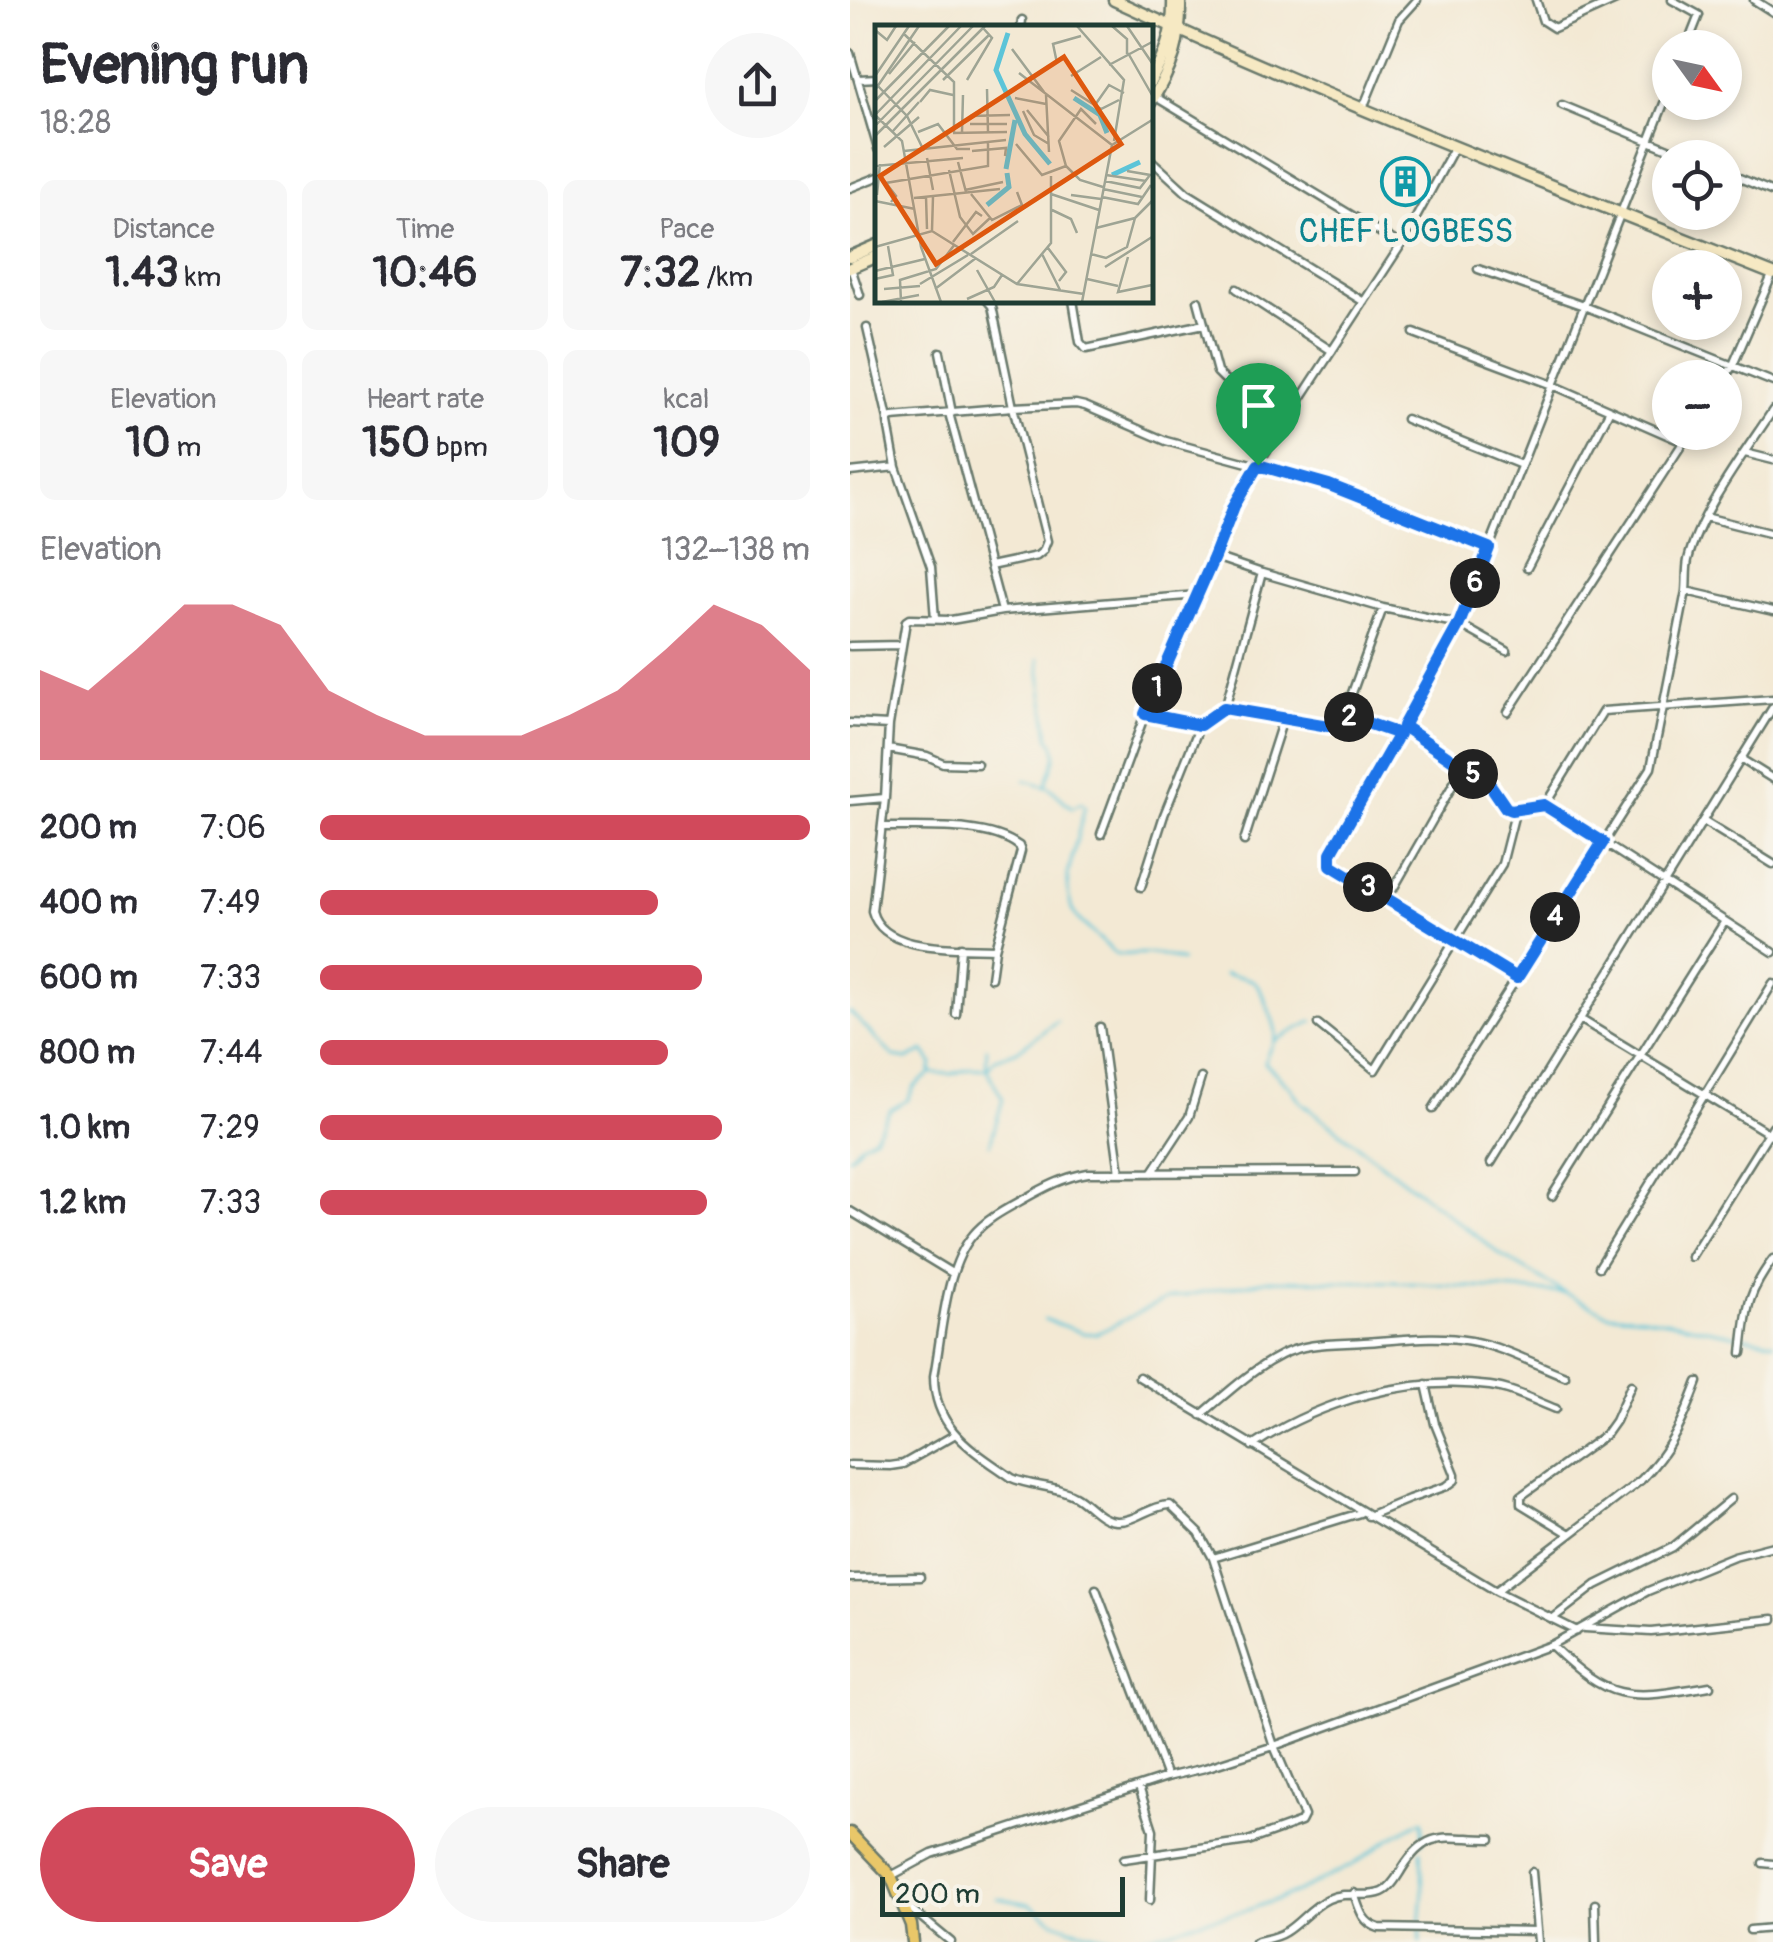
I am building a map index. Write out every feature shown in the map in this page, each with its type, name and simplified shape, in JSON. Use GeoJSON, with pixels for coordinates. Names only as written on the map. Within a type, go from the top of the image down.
{"type":"FeatureCollection","features":[{"type":"Feature","properties":{"kind":"main road"},"geometry":{"type":"LineString","coordinates":[[1114,0],[1454,148],[1773,273]]}},
{"type":"Feature","properties":{"kind":"main road"},"geometry":{"type":"LineString","coordinates":[[1152,100],[1171,50],[1176,0]]}},
{"type":"Feature","properties":{"kind":"main road"},"geometry":{"type":"LineString","coordinates":[[1152,79],[1171,50]]}},
{"type":"Feature","properties":{"kind":"main road"},"geometry":{"type":"LineString","coordinates":[[850,257],[875,246]]}},
{"type":"Feature","properties":{"kind":"main road"},"geometry":{"type":"LineString","coordinates":[[850,268],[875,257]]}},
{"type":"Feature","properties":{"kind":"main road"},"geometry":{"type":"LineString","coordinates":[[850,1833],[891,1876],[911,1925],[913,1942]]}},
{"type":"Feature","properties":{"kind":"street"},"geometry":{"type":"LineString","coordinates":[[1363,109],[1399,20],[1417,0]]}},
{"type":"Feature","properties":{"kind":"street"},"geometry":{"type":"LineString","coordinates":[[1536,0],[1543,21],[1554,28],[1616,0]]}},
{"type":"Feature","properties":{"kind":"street"},"geometry":{"type":"LineString","coordinates":[[1672,0],[1699,15],[1693,30]]}},
{"type":"Feature","properties":{"kind":"street"},"geometry":{"type":"LineString","coordinates":[[1754,0],[1773,12]]}},
{"type":"Feature","properties":{"kind":"street"},"geometry":{"type":"LineString","coordinates":[[851,58],[875,138]]}},
{"type":"Feature","properties":{"kind":"street"},"geometry":{"type":"LineString","coordinates":[[858,79],[875,78]]}},
{"type":"Feature","properties":{"kind":"street"},"geometry":{"type":"LineString","coordinates":[[1152,100],[1402,246]]}},
{"type":"Feature","properties":{"kind":"street"},"geometry":{"type":"LineString","coordinates":[[1562,105],[1652,142]]}},
{"type":"Feature","properties":{"kind":"street"},"geometry":{"type":"LineString","coordinates":[[1517,978],[1334,868],[1330,859],[1460,624],[1494,546],[1657,120]]}},
{"type":"Feature","properties":{"kind":"street"},"geometry":{"type":"LineString","coordinates":[[1101,834],[1145,714],[1241,490],[1402,246],[1454,148]]}},
{"type":"Feature","properties":{"kind":"street"},"geometry":{"type":"LineString","coordinates":[[1152,162],[1188,193],[1364,302]]}},
{"type":"Feature","properties":{"kind":"street"},"geometry":{"type":"LineString","coordinates":[[850,188],[875,178]]}},
{"type":"Feature","properties":{"kind":"street"},"geometry":{"type":"LineString","coordinates":[[1742,179],[1773,192]]}},
{"type":"Feature","properties":{"kind":"street"},"geometry":{"type":"LineString","coordinates":[[850,268],[860,295]]}},
{"type":"Feature","properties":{"kind":"street"},"geometry":{"type":"LineString","coordinates":[[1478,270],[1584,306],[1718,360]]}},
{"type":"Feature","properties":{"kind":"street"},"geometry":{"type":"LineString","coordinates":[[1736,360],[1773,273]]}},
{"type":"Feature","properties":{"kind":"street"},"geometry":{"type":"LineString","coordinates":[[1237,289],[1332,351]]}},
{"type":"Feature","properties":{"kind":"street"},"geometry":{"type":"LineString","coordinates":[[989,302],[1047,541],[1037,556],[990,566]]}},
{"type":"Feature","properties":{"kind":"street"},"geometry":{"type":"LineString","coordinates":[[1073,302],[1080,342],[1086,349],[1204,324]]}},
{"type":"Feature","properties":{"kind":"street"},"geometry":{"type":"LineString","coordinates":[[1198,302],[1217,372],[1288,418]]}},
{"type":"Feature","properties":{"kind":"street"},"geometry":{"type":"LineString","coordinates":[[867,328],[896,468],[931,566],[934,619]]}},
{"type":"Feature","properties":{"kind":"street"},"geometry":{"type":"LineString","coordinates":[[1414,333],[1555,386],[1652,428]]}},
{"type":"Feature","properties":{"kind":"street"},"geometry":{"type":"LineString","coordinates":[[940,352],[950,413],[1002,611]]}},
{"type":"Feature","properties":{"kind":"street"},"geometry":{"type":"LineString","coordinates":[[1742,370],[1773,382]]}},
{"type":"Feature","properties":{"kind":"street"},"geometry":{"type":"LineString","coordinates":[[1460,624],[1555,386]]}},
{"type":"Feature","properties":{"kind":"street"},"geometry":{"type":"LineString","coordinates":[[888,419],[1013,406],[1076,404],[1166,442],[1329,485],[1489,548]]}},
{"type":"Feature","properties":{"kind":"street"},"geometry":{"type":"LineString","coordinates":[[1528,568],[1610,410]]}},
{"type":"Feature","properties":{"kind":"street"},"geometry":{"type":"LineString","coordinates":[[1432,1109],[1650,768],[1686,591],[1688,562],[1705,517],[1773,410]]}},
{"type":"Feature","properties":{"kind":"street"},"geometry":{"type":"LineString","coordinates":[[1406,419],[1522,465]]}},
{"type":"Feature","properties":{"kind":"street"},"geometry":{"type":"LineString","coordinates":[[1508,712],[1678,450]]}},
{"type":"Feature","properties":{"kind":"street"},"geometry":{"type":"LineString","coordinates":[[1745,453],[1773,460]]}},
{"type":"Feature","properties":{"kind":"street"},"geometry":{"type":"LineString","coordinates":[[850,472],[896,468]]}},
{"type":"Feature","properties":{"kind":"street"},"geometry":{"type":"LineString","coordinates":[[1705,517],[1773,534]]}},
{"type":"Feature","properties":{"kind":"street"},"geometry":{"type":"LineString","coordinates":[[1214,557],[1383,608],[1460,624],[1507,652]]}},
{"type":"Feature","properties":{"kind":"street"},"geometry":{"type":"LineString","coordinates":[[1141,887],[1169,800],[1200,725],[1224,708],[1262,573]]}},
{"type":"Feature","properties":{"kind":"street"},"geometry":{"type":"LineString","coordinates":[[1686,591],[1773,611]]}},
{"type":"Feature","properties":{"kind":"street"},"geometry":{"type":"LineString","coordinates":[[995,949],[907,942],[888,933],[872,911],[890,725],[906,621],[1198,596]]}},
{"type":"Feature","properties":{"kind":"street"},"geometry":{"type":"LineString","coordinates":[[1224,708],[1335,725],[1344,715],[1383,608]]}},
{"type":"Feature","properties":{"kind":"street"},"geometry":{"type":"LineString","coordinates":[[850,646],[902,645]]}},
{"type":"Feature","properties":{"kind":"street"},"geometry":{"type":"LineString","coordinates":[[1544,805],[1604,710],[1773,699]]}},
{"type":"Feature","properties":{"kind":"street"},"geometry":{"type":"LineString","coordinates":[[1491,1163],[1773,707]]}},
{"type":"Feature","properties":{"kind":"street"},"geometry":{"type":"LineString","coordinates":[[1145,714],[1200,725]]}},
{"type":"Feature","properties":{"kind":"street"},"geometry":{"type":"LineString","coordinates":[[1344,715],[1399,734]]}},
{"type":"Feature","properties":{"kind":"street"},"geometry":{"type":"LineString","coordinates":[[1244,841],[1283,718]]}},
{"type":"Feature","properties":{"kind":"street"},"geometry":{"type":"LineString","coordinates":[[850,723],[890,725]]}},
{"type":"Feature","properties":{"kind":"street"},"geometry":{"type":"LineString","coordinates":[[1403,726],[1495,790],[1506,808],[1544,805],[1773,952]]}},
{"type":"Feature","properties":{"kind":"street"},"geometry":{"type":"LineString","coordinates":[[888,749],[943,763],[977,764]]}},
{"type":"Feature","properties":{"kind":"street"},"geometry":{"type":"LineString","coordinates":[[1741,759],[1773,779]]}},
{"type":"Feature","properties":{"kind":"street"},"geometry":{"type":"LineString","coordinates":[[1388,898],[1463,766]]}},
{"type":"Feature","properties":{"kind":"street"},"geometry":{"type":"LineString","coordinates":[[850,802],[885,798]]}},
{"type":"Feature","properties":{"kind":"street"},"geometry":{"type":"LineString","coordinates":[[1318,1024],[1375,1070],[1502,864],[1516,809]]}},
{"type":"Feature","properties":{"kind":"street"},"geometry":{"type":"LineString","coordinates":[[1703,821],[1773,864]]}},
{"type":"Feature","properties":{"kind":"street"},"geometry":{"type":"LineString","coordinates":[[882,827],[968,830],[998,836],[1019,846],[991,978]]}},
{"type":"Feature","properties":{"kind":"street"},"geometry":{"type":"LineString","coordinates":[[1552,1196],[1725,921]]}},
{"type":"Feature","properties":{"kind":"street"},"geometry":{"type":"LineString","coordinates":[[956,1014],[961,947]]}},
{"type":"Feature","properties":{"kind":"street"},"geometry":{"type":"LineString","coordinates":[[1599,1267],[1773,983]]}},
{"type":"Feature","properties":{"kind":"street"},"geometry":{"type":"LineString","coordinates":[[1580,1019],[1772,1132],[1691,1257]]}},
{"type":"Feature","properties":{"kind":"street"},"geometry":{"type":"LineString","coordinates":[[1100,1027],[1120,1173]]}},
{"type":"Feature","properties":{"kind":"street"},"geometry":{"type":"LineString","coordinates":[[1152,1172],[1189,1116],[1201,1078]]}},
{"type":"Feature","properties":{"kind":"street"},"geometry":{"type":"LineString","coordinates":[[1124,1859],[1248,1840],[1301,1822],[1304,1816],[1274,1746],[1213,1558],[1199,1532],[1170,1505],[1124,1520],[1104,1518],[1065,1491],[1012,1478],[954,1434],[934,1390],[952,1273],[969,1238],[981,1226],[1071,1176],[1355,1172]]}},
{"type":"Feature","properties":{"kind":"street"},"geometry":{"type":"LineString","coordinates":[[850,1211],[952,1273]]}},
{"type":"Feature","properties":{"kind":"street"},"geometry":{"type":"LineString","coordinates":[[1742,1352],[1751,1292],[1773,1259]]}},
{"type":"Feature","properties":{"kind":"street"},"geometry":{"type":"LineString","coordinates":[[1201,1415],[1262,1366],[1306,1346],[1414,1338],[1469,1340],[1564,1376]]}},
{"type":"Feature","properties":{"kind":"street"},"geometry":{"type":"LineString","coordinates":[[1139,1377],[1496,1591],[1580,1630],[1652,1632],[1773,1620]]}},
{"type":"Feature","properties":{"kind":"street"},"geometry":{"type":"LineString","coordinates":[[1496,1591],[1641,1480],[1660,1460],[1684,1421],[1698,1382]]}},
{"type":"Feature","properties":{"kind":"street"},"geometry":{"type":"LineString","coordinates":[[1213,1558],[1447,1486],[1455,1474],[1435,1424],[1426,1384]]}},
{"type":"Feature","properties":{"kind":"street"},"geometry":{"type":"LineString","coordinates":[[1252,1446],[1306,1415],[1400,1387],[1488,1386],[1556,1409]]}},
{"type":"Feature","properties":{"kind":"street"},"geometry":{"type":"LineString","coordinates":[[1570,1534],[1521,1504],[1521,1496],[1606,1435],[1631,1386]]}},
{"type":"Feature","properties":{"kind":"street"},"geometry":{"type":"LineString","coordinates":[[850,1464],[902,1464],[954,1434]]}},
{"type":"Feature","properties":{"kind":"street"},"geometry":{"type":"LineString","coordinates":[[1552,1619],[1596,1586],[1674,1548],[1731,1499]]}},
{"type":"Feature","properties":{"kind":"street"},"geometry":{"type":"LineString","coordinates":[[891,1876],[932,1854],[1274,1746],[1551,1645],[1648,1591],[1734,1556],[1773,1546]]}},
{"type":"Feature","properties":{"kind":"street"},"geometry":{"type":"LineString","coordinates":[[850,1578],[920,1577]]}},
{"type":"Feature","properties":{"kind":"street"},"geometry":{"type":"LineString","coordinates":[[1096,1589],[1167,1777]]}},
{"type":"Feature","properties":{"kind":"street"},"geometry":{"type":"LineString","coordinates":[[1551,1645],[1590,1680],[1621,1693],[1648,1696],[1710,1686]]}},
{"type":"Feature","properties":{"kind":"street"},"geometry":{"type":"LineString","coordinates":[[1139,1787],[1153,1830],[1150,1900]]}},
{"type":"Feature","properties":{"kind":"street"},"geometry":{"type":"LineString","coordinates":[[1260,1941],[1283,1934],[1323,1901],[1344,1894],[1382,1892],[1417,1847],[1430,1840],[1490,1839]]}},
{"type":"Feature","properties":{"kind":"street"},"geometry":{"type":"LineString","coordinates":[[1763,1864],[1773,1864]]}},
{"type":"Feature","properties":{"kind":"street"},"geometry":{"type":"LineString","coordinates":[[1532,1872],[1538,1942]]}},
{"type":"Feature","properties":{"kind":"street"},"geometry":{"type":"LineString","coordinates":[[1354,1893],[1360,1913],[1378,1928],[1537,1930]]}},
{"type":"Feature","properties":{"kind":"street"},"geometry":{"type":"LineString","coordinates":[[900,1900],[951,1942]]}},
{"type":"Feature","properties":{"kind":"street"},"geometry":{"type":"LineString","coordinates":[[1595,1904],[1596,1942]]}},
{"type":"Feature","properties":{"kind":"street"},"geometry":{"type":"LineString","coordinates":[[1750,1930],[1773,1928]]}},
{"type":"Feature","properties":{"kind":"waterway"},"geometry":{"type":"LineString","coordinates":[[1038,659],[1049,737],[1055,750],[1046,786]]}},
{"type":"Feature","properties":{"kind":"waterway"},"geometry":{"type":"LineString","coordinates":[[1025,780],[1049,787],[1072,808],[1081,803],[1085,806],[1068,874],[1072,910],[1079,920],[1117,955],[1150,954],[1182,961]]}},
{"type":"Feature","properties":{"kind":"waterway"},"geometry":{"type":"LineString","coordinates":[[1224,974],[1248,978],[1258,986],[1276,1034],[1265,1063],[1301,1102],[1504,1257],[1608,1314],[1645,1317],[1773,1342]]}},
{"type":"Feature","properties":{"kind":"waterway"},"geometry":{"type":"LineString","coordinates":[[850,1012],[894,1057],[907,1059],[924,1051],[932,1063],[930,1074],[914,1087],[908,1100],[890,1110],[874,1137],[862,1143],[850,1157]]}},
{"type":"Feature","properties":{"kind":"waterway"},"geometry":{"type":"LineString","coordinates":[[990,1144],[1003,1099],[987,1069],[995,1059],[1017,1051],[1057,1021]]}},
{"type":"Feature","properties":{"kind":"waterway"},"geometry":{"type":"LineString","coordinates":[[1275,1041],[1313,1021]]}},
{"type":"Feature","properties":{"kind":"waterway"},"geometry":{"type":"LineString","coordinates":[[932,1073],[986,1069],[987,1048]]}},
{"type":"Feature","properties":{"kind":"waterway"},"geometry":{"type":"LineString","coordinates":[[1044,1319],[1096,1334],[1166,1299],[1269,1280],[1393,1282],[1564,1293]]}},
{"type":"Feature","properties":{"kind":"waterway"},"geometry":{"type":"LineString","coordinates":[[997,1898],[1030,1904],[1070,1928],[1111,1937],[1171,1931],[1297,1892],[1354,1864],[1423,1820]]}},
{"type":"Feature","properties":{"kind":"waterway"},"geometry":{"type":"LineString","coordinates":[[1422,1843],[1423,1821]]}},
{"type":"Feature","properties":{"kind":"waterway"},"geometry":{"type":"LineString","coordinates":[[1421,1851],[1421,1942]]}},
{"type":"Feature","properties":{"kind":"place","name":"CHEF LOGBESS"},"geometry":{"type":"Point","coordinates":[1406,182]}},
{"type":"Feature","properties":{"kind":"route"},"geometry":{"type":"LineString","coordinates":[[1258,465],[1329,485],[1489,548],[1459,624],[1403,726],[1491,786],[1506,808],[1544,805],[1603,842],[1517,978],[1331,865],[1331,853],[1399,734],[1344,715],[1335,725],[1328,726],[1224,708],[1200,725],[1145,714],[1241,490],[1258,465]]}}]}
